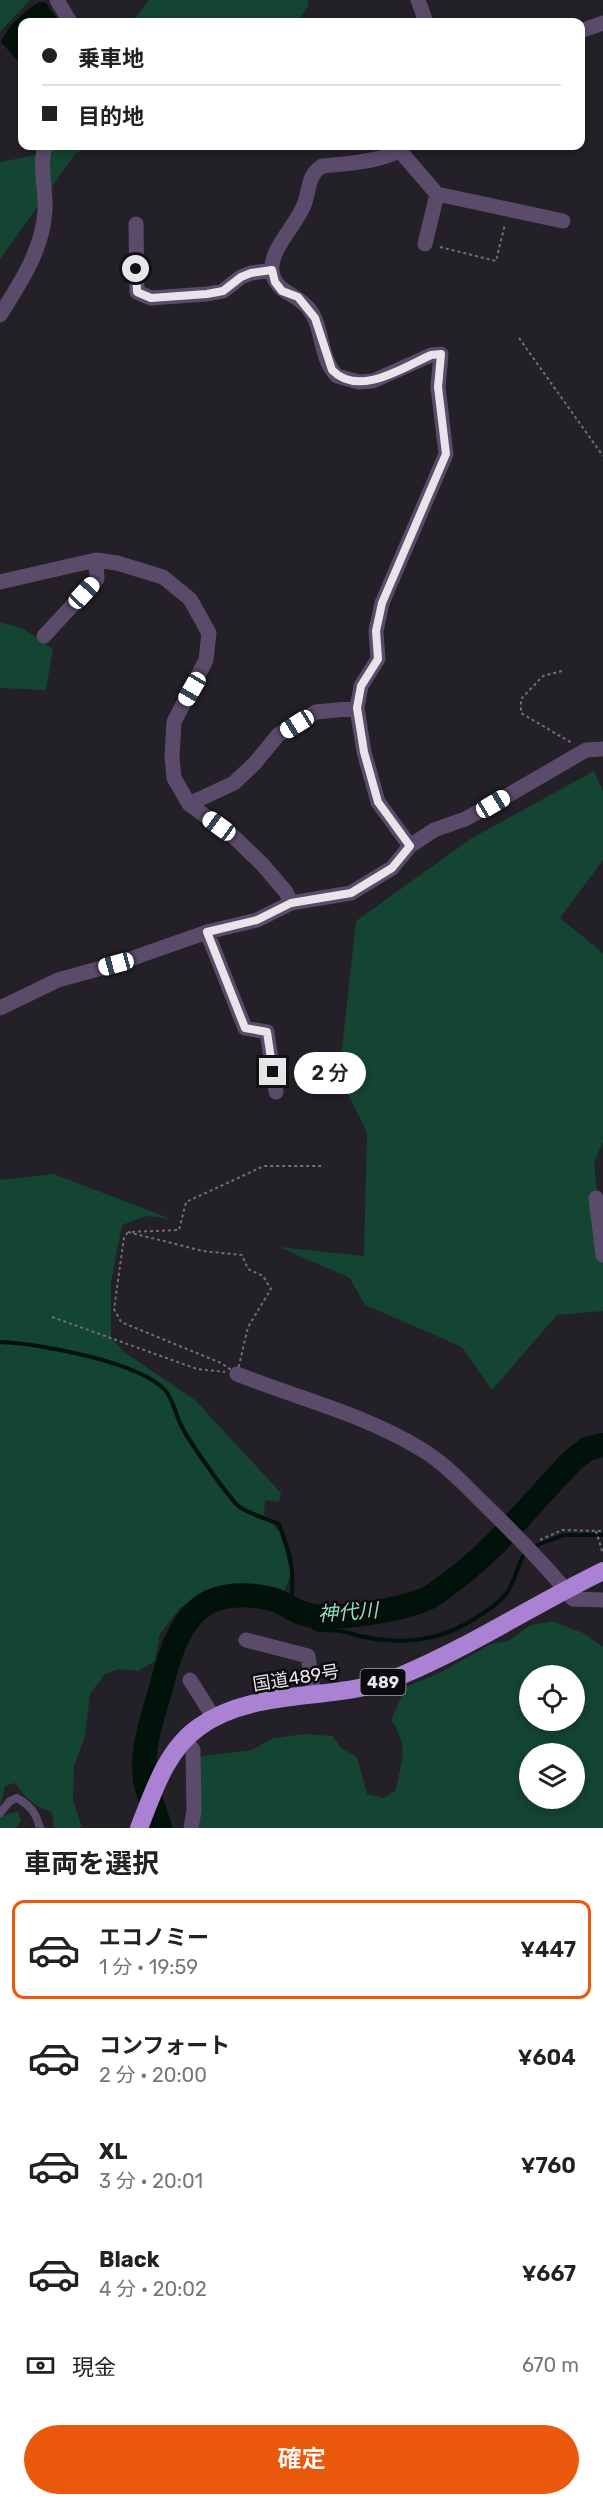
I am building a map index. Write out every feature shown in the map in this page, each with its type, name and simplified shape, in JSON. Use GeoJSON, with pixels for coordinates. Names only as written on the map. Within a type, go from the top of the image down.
{"type":"FeatureCollection","features":[{"type":"Feature","properties":{"kind":"highway","name":"国道489号"},"geometry":{"type":"LineString","coordinates":[[139,1828],[163,1770],[185,1739],[214,1718],[249,1706],[371,1686],[400,1676],[603,1571]]}},
{"type":"Feature","properties":{"kind":"street"},"geometry":{"type":"LineString","coordinates":[[57,0],[68,18]]}},
{"type":"Feature","properties":{"kind":"street"},"geometry":{"type":"LineString","coordinates":[[418,0],[425,18]]}},
{"type":"Feature","properties":{"kind":"street"},"geometry":{"type":"LineString","coordinates":[[585,29],[603,23]]}},
{"type":"Feature","properties":{"kind":"street"},"geometry":{"type":"LineString","coordinates":[[0,315],[21,283],[37,250],[45,213],[41,159],[44,150]]}},
{"type":"Feature","properties":{"kind":"street"},"geometry":{"type":"LineString","coordinates":[[398,150],[388,156],[322,166],[315,171],[310,179],[305,203],[277,251],[272,270],[275,282],[282,291],[298,297],[315,318],[327,360],[337,376],[359,382],[373,381],[431,355],[441,354],[438,387],[446,454],[382,603],[376,631],[378,659],[361,686],[357,708],[364,752],[378,802],[410,846]]}},
{"type":"Feature","properties":{"kind":"street"},"geometry":{"type":"LineString","coordinates":[[403,150],[436,194],[509,208],[563,222]]}},
{"type":"Feature","properties":{"kind":"street"},"geometry":{"type":"LineString","coordinates":[[425,244],[436,194]]}},
{"type":"Feature","properties":{"kind":"street"},"geometry":{"type":"LineString","coordinates":[[136,224],[137,292],[151,298],[223,291],[241,277],[272,270]]}},
{"type":"Feature","properties":{"kind":"street"},"geometry":{"type":"LineString","coordinates":[[44,636],[97,579],[96,560]]}},
{"type":"Feature","properties":{"kind":"street"},"geometry":{"type":"LineString","coordinates":[[0,582],[96,560],[117,563],[164,577],[190,599],[209,633],[206,660],[174,722],[172,756],[174,778],[189,804],[234,837],[262,864],[286,892],[291,903]]}},
{"type":"Feature","properties":{"kind":"street"},"geometry":{"type":"LineString","coordinates":[[189,804],[234,783],[255,763],[278,735],[316,712],[357,708]]}},
{"type":"Feature","properties":{"kind":"street"},"geometry":{"type":"LineString","coordinates":[[0,1008],[58,980],[116,964],[207,932],[257,920],[291,903],[351,893],[392,868],[410,846],[434,830],[465,819],[586,750],[603,749]]}},
{"type":"Feature","properties":{"kind":"street"},"geometry":{"type":"LineString","coordinates":[[207,932],[245,1028],[267,1032],[276,1092]]}},
{"type":"Feature","properties":{"kind":"street"},"geometry":{"type":"LineString","coordinates":[[596,1198],[603,1255]]}},
{"type":"Feature","properties":{"kind":"street"},"geometry":{"type":"LineString","coordinates":[[237,1374],[380,1427],[422,1449],[444,1465],[504,1523],[562,1582],[573,1599],[603,1600]]}},
{"type":"Feature","properties":{"kind":"street"},"geometry":{"type":"LineString","coordinates":[[246,1640],[308,1656],[314,1695]]}},
{"type":"Feature","properties":{"kind":"street"},"geometry":{"type":"LineString","coordinates":[[190,1680],[214,1718]]}},
{"type":"Feature","properties":{"kind":"street"},"geometry":{"type":"LineString","coordinates":[[185,1739],[193,1750],[194,1811],[191,1828]]}},
{"type":"Feature","properties":{"kind":"lane"},"geometry":{"type":"LineString","coordinates":[[0,1813],[10,1801],[18,1798],[28,1804],[36,1814],[40,1828]]}},
{"type":"Feature","properties":{"kind":"path"},"geometry":{"type":"LineString","coordinates":[[425,244],[496,261],[509,208]]}},
{"type":"Feature","properties":{"kind":"path"},"geometry":{"type":"LineString","coordinates":[[519,338],[603,456]]}},
{"type":"Feature","properties":{"kind":"path"},"geometry":{"type":"LineString","coordinates":[[562,671],[543,676],[521,699],[521,713],[556,735],[586,750]]}},
{"type":"Feature","properties":{"kind":"path"},"geometry":{"type":"LineString","coordinates":[[128,1232],[179,1230],[186,1202],[264,1166],[324,1166]]}},
{"type":"Feature","properties":{"kind":"path"},"geometry":{"type":"LineString","coordinates":[[128,1232],[124,1238],[114,1309],[121,1322],[221,1363],[237,1374]]}},
{"type":"Feature","properties":{"kind":"path"},"geometry":{"type":"LineString","coordinates":[[128,1232],[203,1251],[242,1256],[248,1269],[263,1276],[272,1289],[248,1327],[237,1374]]}},
{"type":"Feature","properties":{"kind":"path"},"geometry":{"type":"LineString","coordinates":[[52,1317],[197,1369],[237,1374]]}},
{"type":"Feature","properties":{"kind":"path"},"geometry":{"type":"LineString","coordinates":[[522,1541],[562,1530],[603,1531]]}},
{"type":"Feature","properties":{"kind":"path"},"geometry":{"type":"LineString","coordinates":[[596,1532],[603,1554]]}},
{"type":"Feature","properties":{"kind":"green space"},"geometry":{"type":"Polygon","coordinates":[[[0,0],[30,0],[0,32],[0,0]]]}},
{"type":"Feature","properties":{"kind":"green space"},"geometry":{"type":"Polygon","coordinates":[[[149,0],[308,0],[308,6],[300,18],[135,18],[149,0]]]}},
{"type":"Feature","properties":{"kind":"green space"},"geometry":{"type":"Polygon","coordinates":[[[42,150],[82,150],[75,154],[0,259],[0,162],[36,155],[42,150]]]}},
{"type":"Feature","properties":{"kind":"green space"},"geometry":{"type":"Polygon","coordinates":[[[0,622],[22,628],[53,649],[46,690],[0,688],[0,622]]]}},
{"type":"Feature","properties":{"kind":"green space"},"geometry":{"type":"Polygon","coordinates":[[[594,771],[603,791],[603,860],[560,918],[603,953],[603,1142],[594,1162],[603,1253],[603,1311],[557,1315],[492,1390],[462,1347],[365,1305],[350,1278],[279,1247],[364,1256],[367,1132],[339,1077],[356,921],[472,838],[594,771]]]}},
{"type":"Feature","properties":{"kind":"green space"},"geometry":{"type":"Polygon","coordinates":[[[54,1174],[171,1219],[146,1216],[122,1225],[111,1283],[111,1338],[124,1352],[195,1400],[281,1493],[279,1502],[265,1500],[264,1515],[281,1534],[291,1574],[283,1594],[246,1588],[208,1590],[180,1608],[160,1634],[155,1661],[138,1671],[119,1669],[105,1674],[90,1694],[85,1736],[74,1767],[73,1800],[82,1828],[54,1828],[52,1812],[31,1801],[15,1783],[5,1786],[0,1807],[0,1180],[54,1174]]]}},
{"type":"Feature","properties":{"kind":"green space"},"geometry":{"type":"Polygon","coordinates":[[[552,1621],[583,1633],[603,1647],[603,1828],[197,1828],[198,1762],[202,1756],[252,1750],[273,1738],[305,1734],[333,1736],[340,1747],[357,1757],[367,1794],[384,1798],[396,1790],[402,1762],[400,1739],[391,1720],[406,1687],[441,1672],[491,1644],[508,1641],[531,1625],[552,1621]]]}},
{"type":"Feature","properties":{"kind":"green space"},"geometry":{"type":"Polygon","coordinates":[[[0,1808],[4,1816],[18,1811],[21,1821],[16,1828],[0,1828],[0,1808]]]}},
{"type":"Feature","properties":{"kind":"shaded area"},"geometry":{"type":"Polygon","coordinates":[[[40,2],[46,3],[56,18],[18,18],[40,2]]]}},
{"type":"Feature","properties":{"kind":"shaded area"},"geometry":{"type":"Polygon","coordinates":[[[18,18],[18,61],[1,42],[18,18]]]}},
{"type":"Feature","properties":{"kind":"waterway"},"geometry":{"type":"LineString","coordinates":[[0,1342],[38,1346],[87,1356],[134,1371],[165,1390],[186,1434],[229,1495],[241,1508],[279,1524],[291,1564],[291,1606]]}},
{"type":"Feature","properties":{"kind":"waterway","name":"神代川"},"geometry":{"type":"LineString","coordinates":[[160,1828],[145,1780],[147,1739],[171,1652],[188,1619],[200,1608],[213,1600],[249,1595],[276,1600],[305,1614],[331,1617],[383,1611],[426,1599],[469,1568],[485,1553],[574,1459],[587,1449],[603,1445]]}},
{"type":"Feature","properties":{"kind":"waterway"},"geometry":{"type":"LineString","coordinates":[[535,1546],[564,1535],[603,1535]]}},
{"type":"Feature","properties":{"kind":"waterway"},"geometry":{"type":"LineString","coordinates":[[304,1614],[312,1627],[321,1630],[338,1631],[379,1640],[429,1638],[461,1626],[500,1601],[509,1589],[525,1553]]}},
{"type":"Feature","properties":{"kind":"route"},"geometry":{"type":"LineString","coordinates":[[136,269],[137,292],[151,298],[223,291],[241,277],[272,270],[275,282],[282,291],[298,297],[315,318],[327,360],[337,376],[359,382],[373,381],[431,355],[441,354],[438,387],[446,454],[382,603],[376,631],[378,659],[361,686],[357,708],[364,752],[378,802],[410,846],[392,868],[351,893],[291,903],[257,920],[207,932],[245,1028],[267,1032],[273,1072]]}}]}
